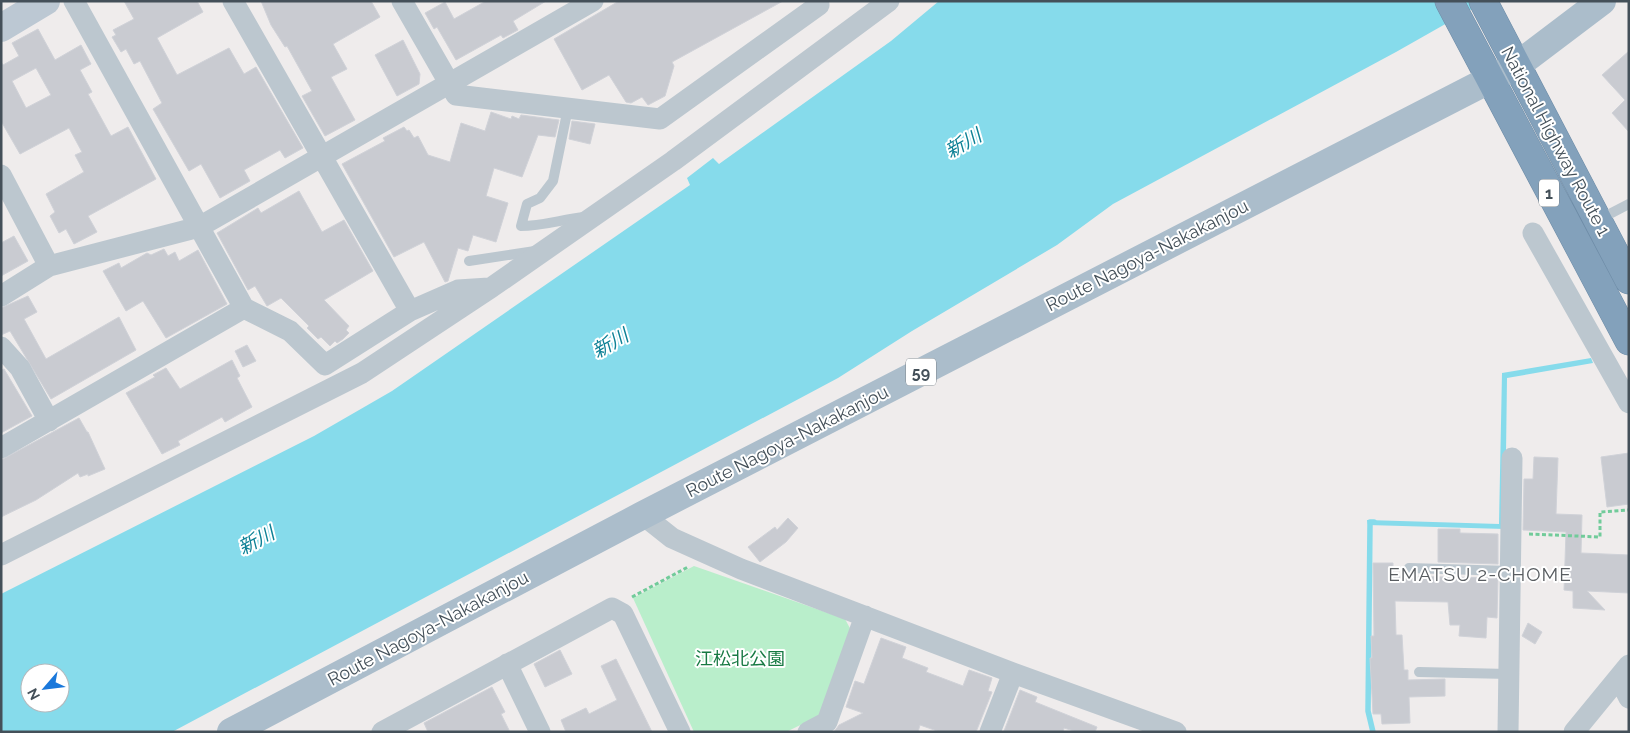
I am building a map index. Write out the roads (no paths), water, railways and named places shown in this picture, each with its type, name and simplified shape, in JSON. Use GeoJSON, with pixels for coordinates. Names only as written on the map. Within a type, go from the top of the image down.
{"type":"FeatureCollection","features":[{"type":"Feature","properties":{"kind":"highway","name":"National Highway Route 1"},"geometry":{"type":"LineString","coordinates":[[1449,1],[1489,80],[1629,341]]}},
{"type":"Feature","properties":{"kind":"highway","name":"National Highway Route 1"},"geometry":{"type":"LineString","coordinates":[[1483,1],[1629,280]]}},
{"type":"Feature","properties":{"kind":"main road","name":"Route Nagoya-Nakakanjou"},"geometry":{"type":"LineString","coordinates":[[232,732],[643,515],[1516,66],[1602,1]]}},
{"type":"Feature","properties":{"kind":"street"},"geometry":{"type":"LineString","coordinates":[[3,24],[46,1]]}},
{"type":"Feature","properties":{"kind":"street"},"geometry":{"type":"LineString","coordinates":[[74,1],[244,308],[290,331],[325,365],[410,311],[458,290],[492,287]]}},
{"type":"Feature","properties":{"kind":"street"},"geometry":{"type":"LineString","coordinates":[[233,1],[410,311]]}},
{"type":"Feature","properties":{"kind":"street"},"geometry":{"type":"LineString","coordinates":[[402,1],[456,95],[660,119],[823,2]]}},
{"type":"Feature","properties":{"kind":"street"},"geometry":{"type":"LineString","coordinates":[[1,296],[50,266],[200,227],[449,84],[562,9],[593,1]]}},
{"type":"Feature","properties":{"kind":"street"},"geometry":{"type":"LineString","coordinates":[[1,555],[362,373],[492,287],[673,161],[889,1]]}},
{"type":"Feature","properties":{"kind":"street"},"geometry":{"type":"LineString","coordinates":[[1,175],[50,266]]}},
{"type":"Feature","properties":{"kind":"street"},"geometry":{"type":"LineString","coordinates":[[1533,233],[1629,403]]}},
{"type":"Feature","properties":{"kind":"street"},"geometry":{"type":"LineString","coordinates":[[1,448],[244,308]]}},
{"type":"Feature","properties":{"kind":"street"},"geometry":{"type":"LineString","coordinates":[[1,347],[20,368],[49,421]]}},
{"type":"Feature","properties":{"kind":"street"},"geometry":{"type":"LineString","coordinates":[[1508,732],[1512,458]]}},
{"type":"Feature","properties":{"kind":"street"},"geometry":{"type":"LineString","coordinates":[[643,515],[672,538],[710,556],[1013,673],[1176,732]]}},
{"type":"Feature","properties":{"kind":"street"},"geometry":{"type":"LineString","coordinates":[[382,732],[403,727],[507,664],[612,608],[623,614],[680,732]]}},
{"type":"Feature","properties":{"kind":"street"},"geometry":{"type":"LineString","coordinates":[[808,732],[830,727],[865,616]]}},
{"type":"Feature","properties":{"kind":"street"},"geometry":{"type":"LineString","coordinates":[[507,664],[540,732]]}},
{"type":"Feature","properties":{"kind":"street"},"geometry":{"type":"LineString","coordinates":[[1624,672],[1629,698]]}},
{"type":"Feature","properties":{"kind":"street"},"geometry":{"type":"LineString","coordinates":[[1574,732],[1624,672]]}},
{"type":"Feature","properties":{"kind":"street"},"geometry":{"type":"LineString","coordinates":[[990,732],[1013,673]]}},
{"type":"Feature","properties":{"kind":"street"},"geometry":{"type":"LineString","coordinates":[[1116,710],[1127,732]]}},
{"type":"Feature","properties":{"kind":"lane"},"geometry":{"type":"LineString","coordinates":[[568,108],[553,181],[540,198],[527,204],[521,226],[546,225],[567,218],[593,217]]}},
{"type":"Feature","properties":{"kind":"lane"},"geometry":{"type":"LineString","coordinates":[[1597,220],[1629,204]]}},
{"type":"Feature","properties":{"kind":"lane"},"geometry":{"type":"LineString","coordinates":[[469,261],[494,259],[548,248]]}},
{"type":"Feature","properties":{"kind":"lane"},"geometry":{"type":"LineString","coordinates":[[1408,568],[1510,571]]}},
{"type":"Feature","properties":{"kind":"lane"},"geometry":{"type":"LineString","coordinates":[[1419,672],[1508,674]]}},
{"type":"Feature","properties":{"kind":"water","name":"新川"},"geometry":{"type":"Polygon","coordinates":[[[939,1],[1486,1],[1396,52],[1113,204],[1057,245],[912,331],[838,378],[172,732],[1,732],[1,594],[314,436],[392,391],[690,185],[687,178],[713,158],[719,164],[891,41],[939,1]]]}},
{"type":"Feature","properties":{"kind":"water"},"geometry":{"type":"Polygon","coordinates":[[[1591,358],[1593,363],[1507,378],[1505,529],[1368,525],[1367,520],[1499,524],[1502,373],[1591,358]]]}},
{"type":"Feature","properties":{"kind":"waterway"},"geometry":{"type":"LineString","coordinates":[[1373,732],[1368,711],[1370,522],[1374,522]]}},
{"type":"Feature","properties":{"kind":"district","name":"EMATSU 2-CHOME"},"geometry":{"type":"Point","coordinates":[1480,574]}},
{"type":"Feature","properties":{"kind":"park label","name":"江松北公園"},"geometry":{"type":"Point","coordinates":[740,658]}}]}
